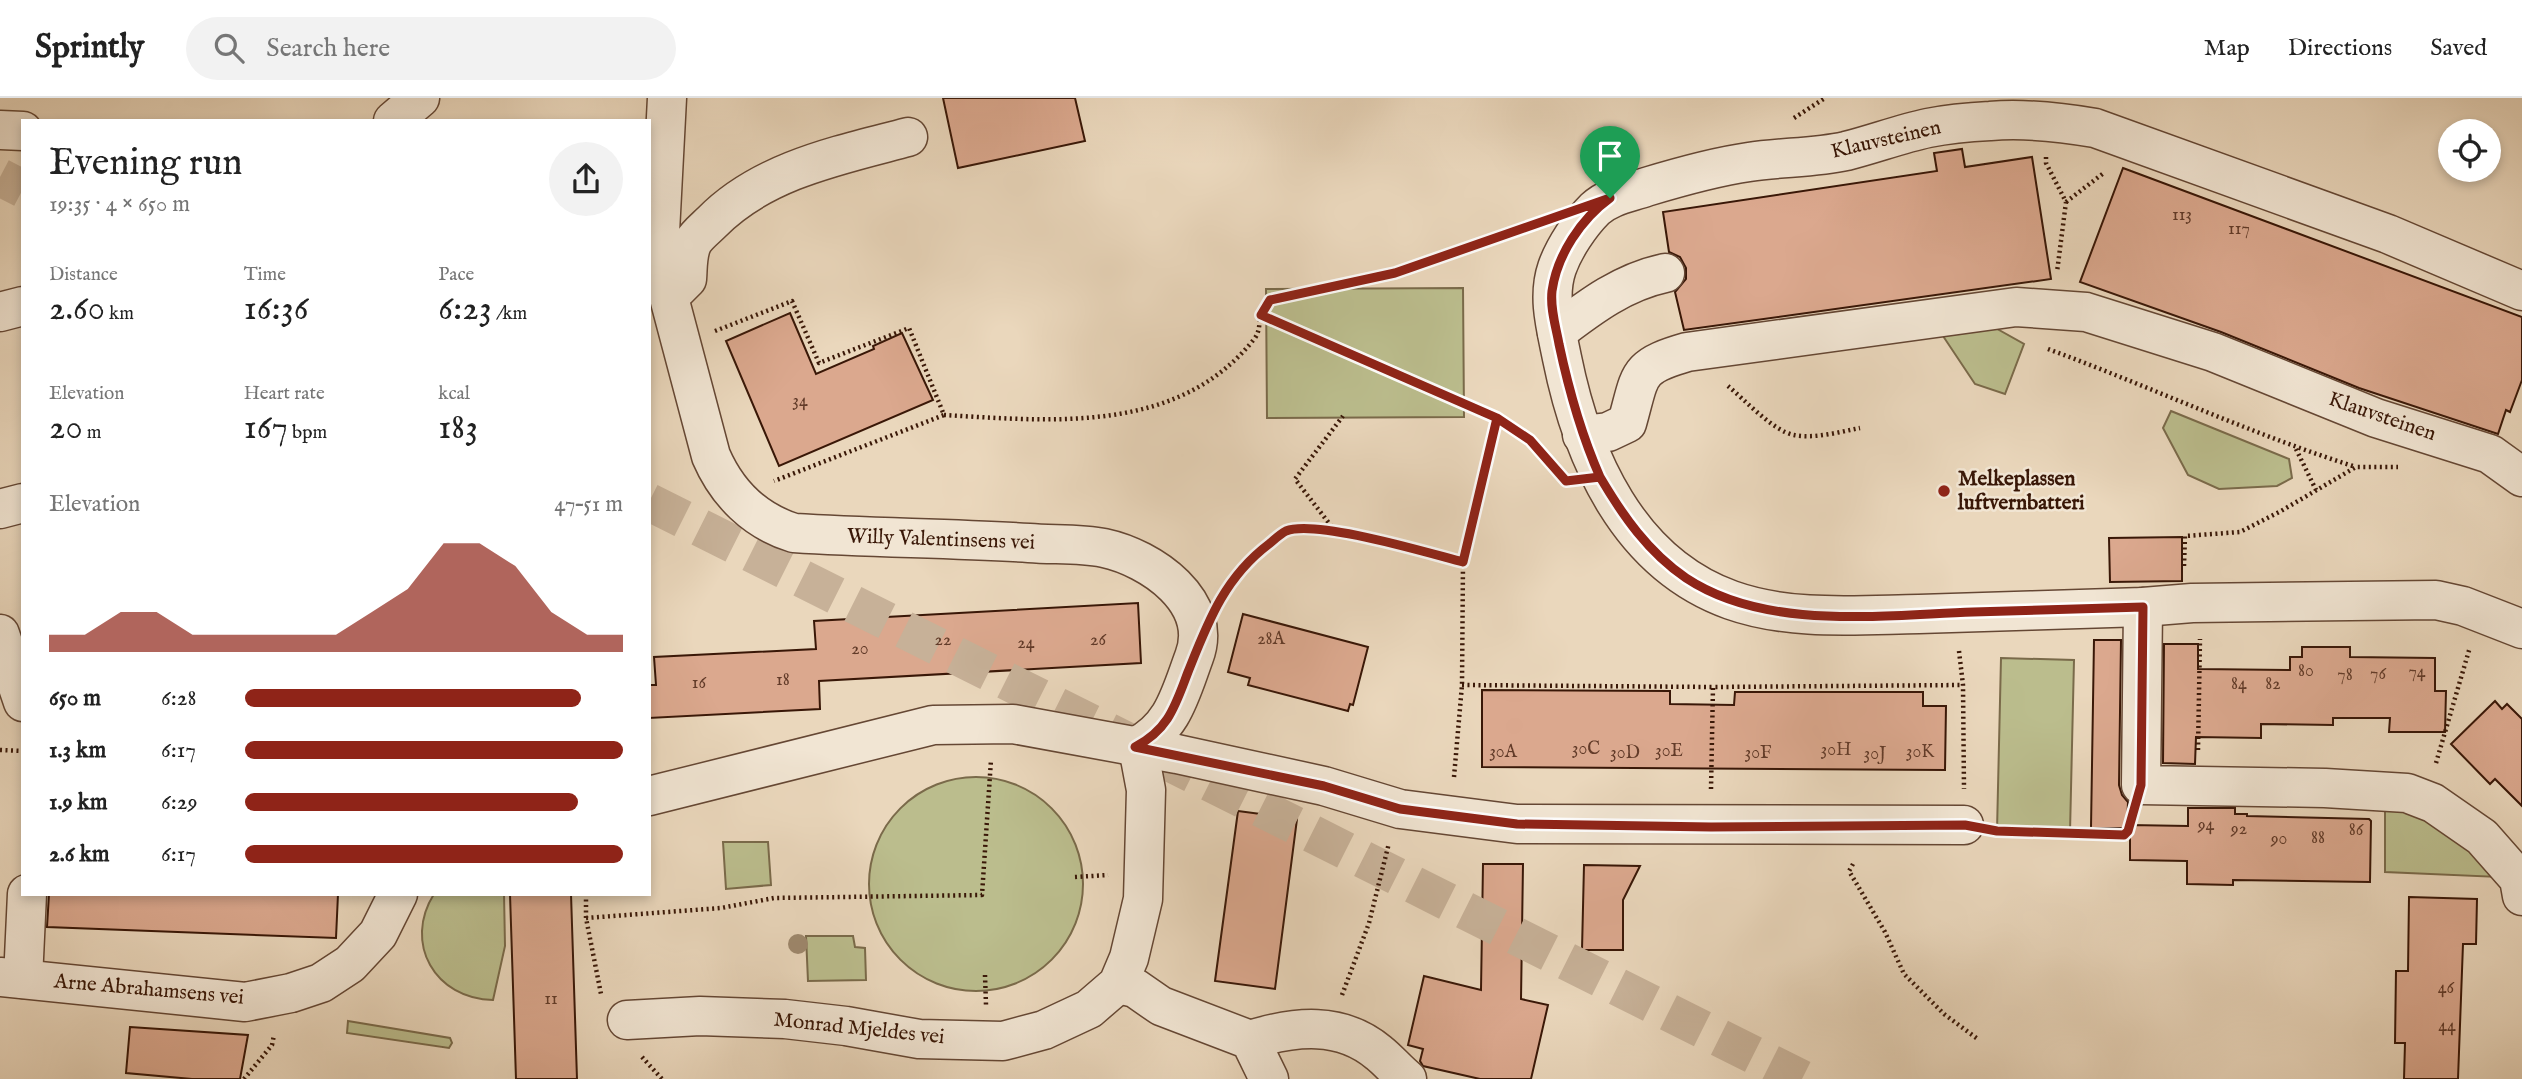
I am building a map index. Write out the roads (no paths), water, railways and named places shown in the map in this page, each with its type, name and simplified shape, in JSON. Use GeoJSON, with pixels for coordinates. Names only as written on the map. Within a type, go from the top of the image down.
{"type":"FeatureCollection","features":[{"type":"Feature","properties":{"kind":"street"},"geometry":{"type":"LineString","coordinates":[[395,119],[420,98]]}},
{"type":"Feature","properties":{"kind":"street","name":"Willy Valentinsens vei"},"geometry":{"type":"LineString","coordinates":[[667,98],[660,232],[667,290],[717,470],[743,505],[772,526],[794,533],[936,537],[1104,548],[1148,566],[1184,595],[1191,606],[1199,640],[1170,719],[1149,740],[1135,747]]}},
{"type":"Feature","properties":{"kind":"street","name":"Klauvsteinen"},"geometry":{"type":"LineString","coordinates":[[2522,291],[2388,234],[2095,128],[2046,120],[1992,121],[1930,127],[1843,152],[1745,162],[1668,180],[1610,198],[1596,209],[1575,235],[1557,267],[1552,294],[1568,388],[1582,435],[1600,477],[1625,518],[1653,551],[1687,578],[1728,599],[1763,610],[1825,616],[2143,607],[2192,603],[2436,600],[2463,606],[2522,629]]}},
{"type":"Feature","properties":{"kind":"street"},"geometry":{"type":"LineString","coordinates":[[0,130],[21,131]]}},
{"type":"Feature","properties":{"kind":"street"},"geometry":{"type":"LineString","coordinates":[[667,290],[678,288],[687,279],[689,252],[694,240],[727,207],[753,190],[819,160],[908,137]]}},
{"type":"Feature","properties":{"kind":"street"},"geometry":{"type":"LineString","coordinates":[[1557,332],[1617,290],[1635,281],[1665,273]]}},
{"type":"Feature","properties":{"kind":"street"},"geometry":{"type":"LineString","coordinates":[[0,312],[21,307]]}},
{"type":"Feature","properties":{"kind":"street","name":"Klauvsteinen"},"geometry":{"type":"LineString","coordinates":[[1582,435],[1608,432],[1627,423],[1642,375],[1648,366],[1659,360],[1699,350],[1952,315],[2032,307],[2086,312],[2213,352],[2376,418],[2490,454],[2522,477]]}},
{"type":"Feature","properties":{"kind":"street"},"geometry":{"type":"LineString","coordinates":[[0,509],[21,504]]}},
{"type":"Feature","properties":{"kind":"street"},"geometry":{"type":"LineString","coordinates":[[2143,607],[2141,785],[2407,793],[2452,815],[2482,837],[2519,879],[2522,896]]}},
{"type":"Feature","properties":{"kind":"street"},"geometry":{"type":"LineString","coordinates":[[0,634],[21,696]]}},
{"type":"Feature","properties":{"kind":"street"},"geometry":{"type":"LineString","coordinates":[[651,795],[933,724],[996,724],[1039,728],[1324,786],[1400,809],[1517,824],[1711,827],[1965,825]]}},
{"type":"Feature","properties":{"kind":"street","name":"Monrad Mjeldes vei"},"geometry":{"type":"LineString","coordinates":[[615,1012],[785,1020],[846,1026],[919,1039],[1003,1041],[1044,1030],[1089,1009],[1118,984],[1129,958],[1143,900],[1146,790],[1140,758],[1135,747]]}},
{"type":"Feature","properties":{"kind":"street","name":"Arne Abrahamsens vei"},"geometry":{"type":"LineString","coordinates":[[27,896],[11,978],[245,1002],[291,993],[321,983],[350,964],[378,934],[397,896]]}},
{"type":"Feature","properties":{"kind":"street"},"geometry":{"type":"LineString","coordinates":[[1118,984],[1135,988],[1161,1006],[1250,1040],[1317,1027],[1357,1037],[1407,1079]]}},
{"type":"Feature","properties":{"kind":"street"},"geometry":{"type":"LineString","coordinates":[[1250,1040],[1269,1079]]}},
{"type":"Feature","properties":{"kind":"tunnel"},"geometry":{"type":"LineString","coordinates":[[0,177],[21,188]]}},
{"type":"Feature","properties":{"kind":"tunnel"},"geometry":{"type":"LineString","coordinates":[[651,503],[1802,1079]]}},
{"type":"Feature","properties":{"kind":"place","name":"Melkeplassen luftvernbatteri"},"geometry":{"type":"Point","coordinates":[1944,491]}}]}
